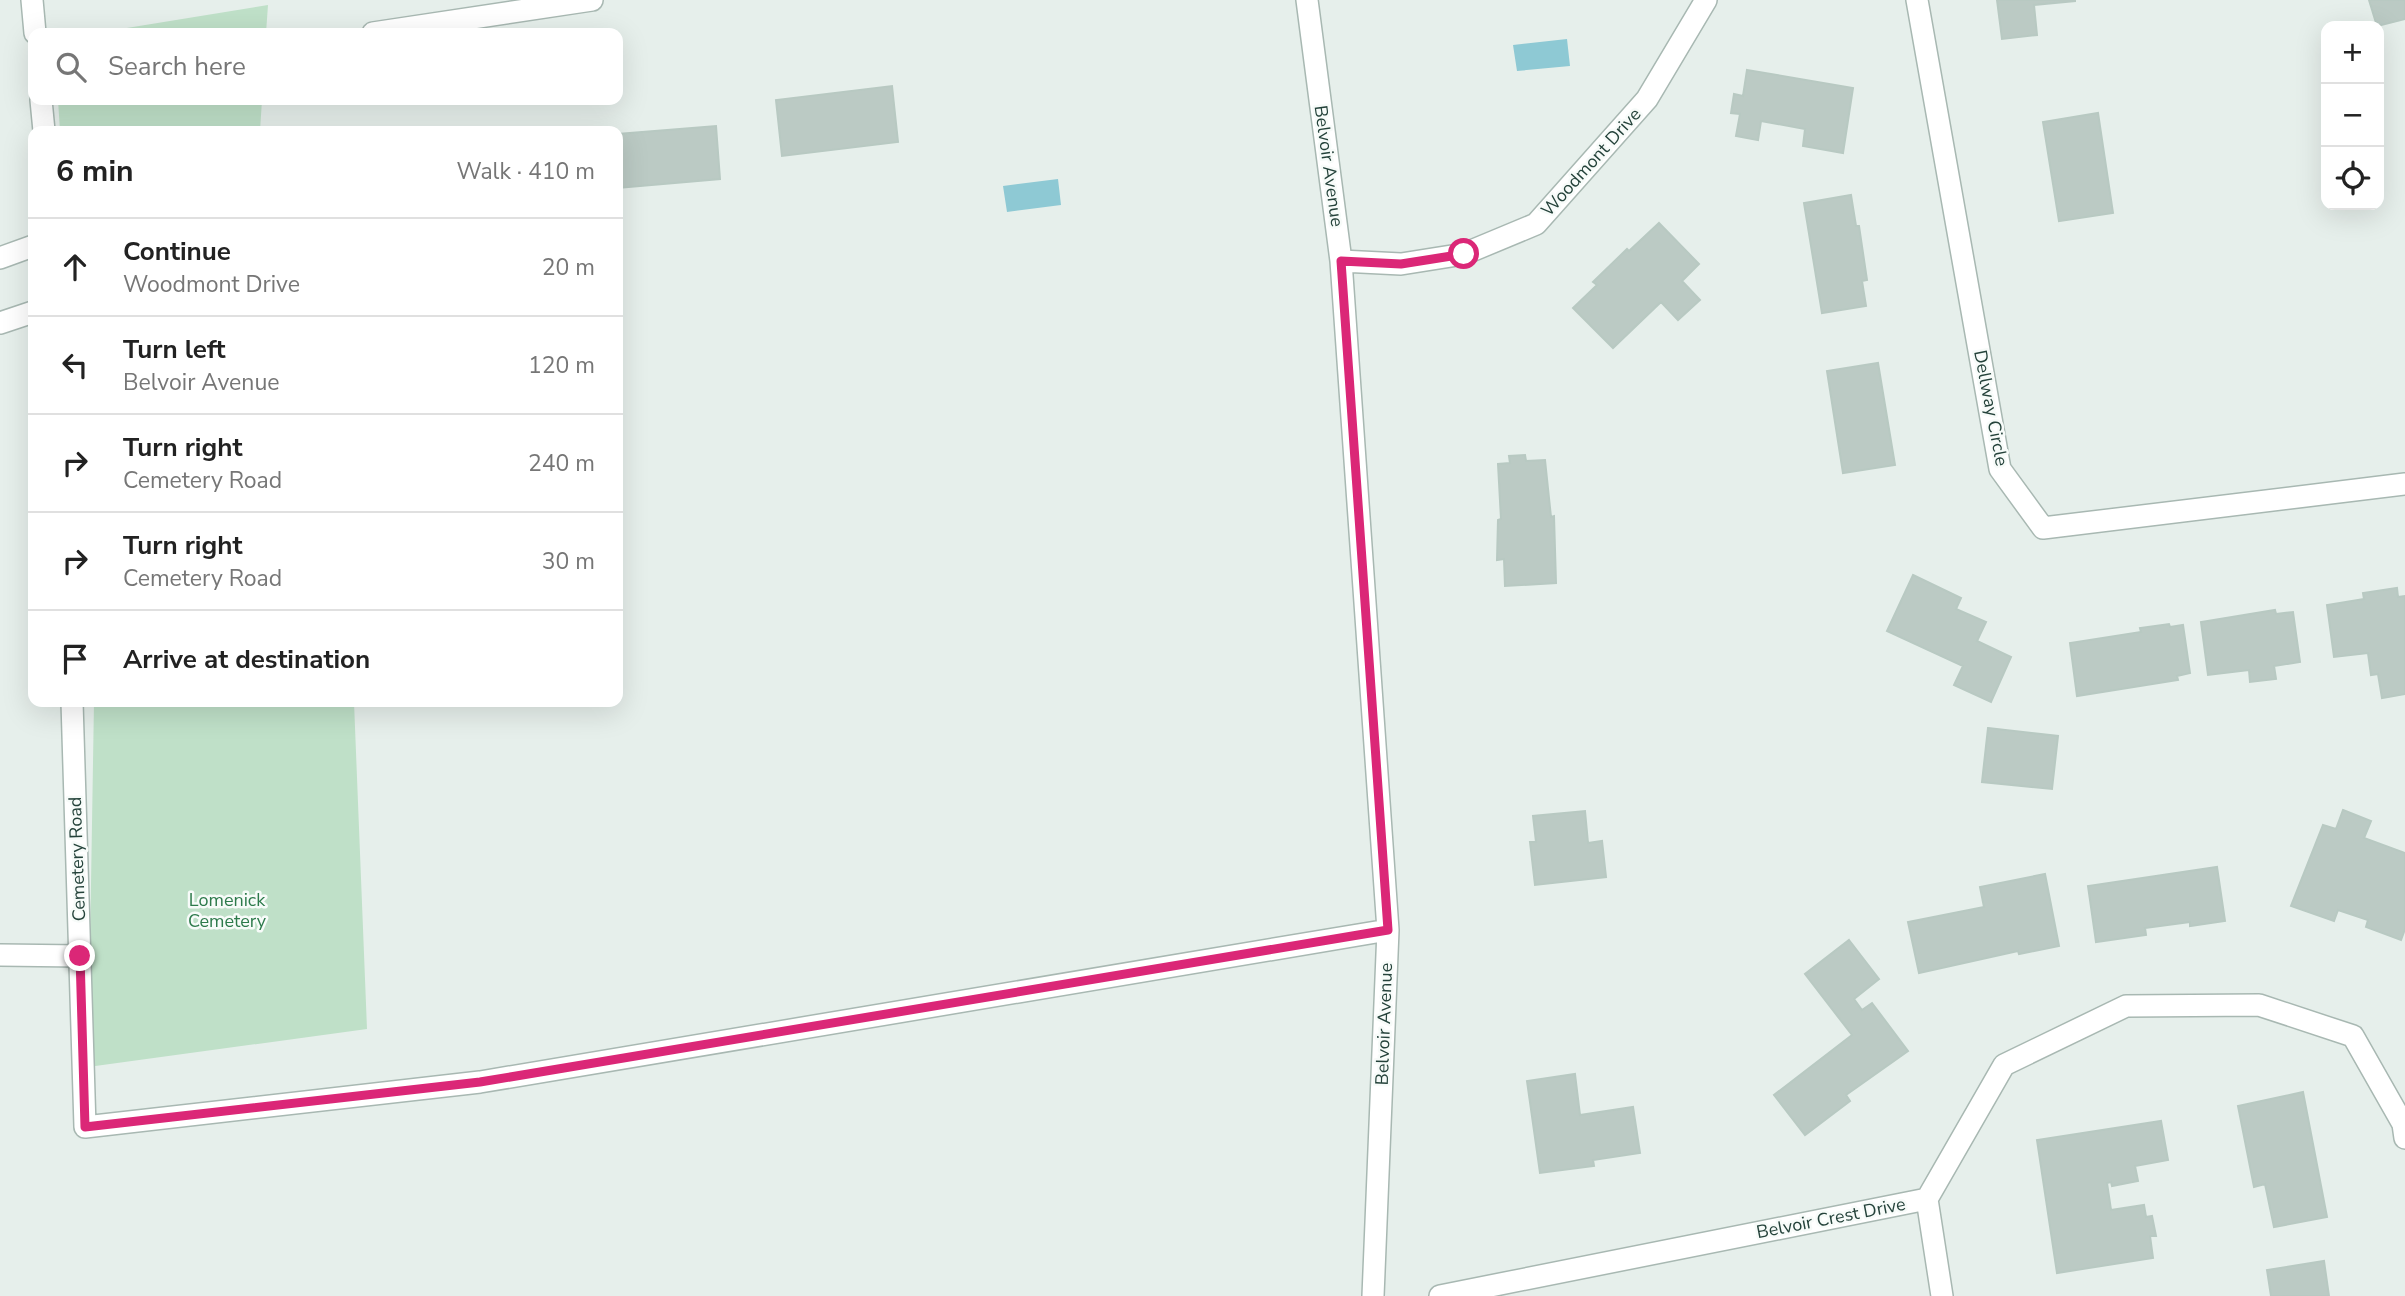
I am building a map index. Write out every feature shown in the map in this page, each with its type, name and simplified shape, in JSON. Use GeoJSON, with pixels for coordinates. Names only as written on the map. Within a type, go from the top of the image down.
{"type":"FeatureCollection","features":[{"type":"Feature","properties":{"kind":"street"},"geometry":{"type":"LineString","coordinates":[[32,0],[35,28]]}},
{"type":"Feature","properties":{"kind":"street"},"geometry":{"type":"LineString","coordinates":[[406,28],[592,0]]}},
{"type":"Feature","properties":{"kind":"street","name":"Belvoir Avenue"},"geometry":{"type":"LineString","coordinates":[[1307,0],[1341,261],[1388,930],[1373,1296]]}},
{"type":"Feature","properties":{"kind":"street","name":"Woodmont Drive"},"geometry":{"type":"LineString","coordinates":[[1341,261],[1401,264],[1464,254],[1535,224],[1647,99],[1706,0]]}},
{"type":"Feature","properties":{"kind":"street","name":"Dellway Circle"},"geometry":{"type":"LineString","coordinates":[[1917,0],[2000,469],[2043,528],[2405,484]]}},
{"type":"Feature","properties":{"kind":"street"},"geometry":{"type":"LineString","coordinates":[[41,105],[44,126]]}},
{"type":"Feature","properties":{"kind":"street"},"geometry":{"type":"LineString","coordinates":[[0,258],[28,248]]}},
{"type":"Feature","properties":{"kind":"street"},"geometry":{"type":"LineString","coordinates":[[0,323],[28,314]]}},
{"type":"Feature","properties":{"kind":"street","name":"Cemetery Road"},"geometry":{"type":"LineString","coordinates":[[72,707],[85,1127],[480,1082],[1388,930]]}},
{"type":"Feature","properties":{"kind":"street"},"geometry":{"type":"LineString","coordinates":[[0,955],[80,956]]}},
{"type":"Feature","properties":{"kind":"street","name":"Belvoir Crest Drive"},"geometry":{"type":"LineString","coordinates":[[1440,1296],[1927,1199],[2004,1065],[2126,1006],[2259,1005],[2353,1035],[2403,1124],[2405,1138]]}},
{"type":"Feature","properties":{"kind":"street"},"geometry":{"type":"LineString","coordinates":[[1927,1199],[1942,1296]]}},
{"type":"Feature","properties":{"kind":"green space"},"geometry":{"type":"Polygon","coordinates":[[[268,5],[266,28],[127,28],[268,5]]]}},
{"type":"Feature","properties":{"kind":"green space"},"geometry":{"type":"Polygon","coordinates":[[[58,105],[262,105],[260,126],[60,126],[58,105]]]}},
{"type":"Feature","properties":{"kind":"green space","name":"Lomenick Cemetery"},"geometry":{"type":"Polygon","coordinates":[[[94,707],[354,707],[367,1029],[88,1067],[94,707]]]}},
{"type":"Feature","properties":{"kind":"water"},"geometry":{"type":"Polygon","coordinates":[[[1567,39],[1570,66],[1517,71],[1513,45],[1567,39]]]}},
{"type":"Feature","properties":{"kind":"water"},"geometry":{"type":"Polygon","coordinates":[[[1058,179],[1061,205],[1007,212],[1003,186],[1058,179]]]}},
{"type":"Feature","properties":{"kind":"building"},"geometry":{"type":"Polygon","coordinates":[[[1997,0],[2075,1],[2034,5],[2037,35],[2002,39],[1997,0]]]}},
{"type":"Feature","properties":{"kind":"building"},"geometry":{"type":"Polygon","coordinates":[[[2369,0],[2405,0],[2405,19],[2384,24],[2384,21],[2375,21],[2369,0]]]}},
{"type":"Feature","properties":{"kind":"building"},"geometry":{"type":"Polygon","coordinates":[[[1747,70],[1853,88],[1843,153],[1803,146],[1805,129],[1761,121],[1758,140],[1736,136],[1740,114],[1731,113],[1734,94],[1743,96],[1747,70]]]}},
{"type":"Feature","properties":{"kind":"building"},"geometry":{"type":"Polygon","coordinates":[[[892,86],[898,142],[782,156],[776,100],[892,86]]]}},
{"type":"Feature","properties":{"kind":"building"},"geometry":{"type":"Polygon","coordinates":[[[2098,113],[2113,213],[2059,221],[2043,122],[2098,113]]]}},
{"type":"Feature","properties":{"kind":"building"},"geometry":{"type":"Polygon","coordinates":[[[716,126],[720,179],[623,188],[623,134],[716,126]]]}},
{"type":"Feature","properties":{"kind":"building"},"geometry":{"type":"Polygon","coordinates":[[[1851,195],[1856,226],[1859,226],[1867,280],[1862,281],[1866,306],[1822,313],[1804,203],[1851,195]]]}},
{"type":"Feature","properties":{"kind":"building"},"geometry":{"type":"Polygon","coordinates":[[[1659,223],[1699,264],[1682,281],[1700,300],[1678,320],[1661,302],[1613,348],[1573,308],[1597,285],[1593,282],[1659,223]]]}},
{"type":"Feature","properties":{"kind":"building"},"geometry":{"type":"Polygon","coordinates":[[[1878,363],[1895,465],[1843,473],[1827,371],[1878,363]]]}},
{"type":"Feature","properties":{"kind":"building"},"geometry":{"type":"Polygon","coordinates":[[[1525,455],[1526,461],[1545,460],[1551,517],[1554,516],[1556,583],[1505,586],[1504,559],[1497,560],[1498,520],[1501,519],[1498,464],[1510,463],[1509,456],[1525,455]]]}},
{"type":"Feature","properties":{"kind":"building"},"geometry":{"type":"Polygon","coordinates":[[[1913,575],[1961,598],[1956,609],[1986,622],[1977,641],[2011,657],[1991,702],[1954,685],[1963,666],[1887,631],[1913,575]]]}},
{"type":"Feature","properties":{"kind":"building"},"geometry":{"type":"Polygon","coordinates":[[[2397,588],[2398,597],[2405,596],[2405,694],[2382,698],[2378,674],[2371,675],[2368,653],[2334,657],[2327,605],[2364,599],[2363,593],[2397,588]]]}},
{"type":"Feature","properties":{"kind":"building"},"geometry":{"type":"Polygon","coordinates":[[[2275,610],[2276,614],[2293,612],[2300,662],[2274,666],[2276,679],[2250,682],[2249,670],[2208,675],[2201,622],[2275,610]]]}},
{"type":"Feature","properties":{"kind":"building"},"geometry":{"type":"Polygon","coordinates":[[[2169,624],[2170,627],[2183,625],[2190,673],[2177,676],[2178,680],[2077,696],[2070,643],[2141,632],[2140,628],[2169,624]]]}},
{"type":"Feature","properties":{"kind":"building"},"geometry":{"type":"Polygon","coordinates":[[[1988,728],[2058,736],[2052,789],[1982,782],[1988,728]]]}},
{"type":"Feature","properties":{"kind":"building"},"geometry":{"type":"Polygon","coordinates":[[[2343,810],[2371,821],[2364,838],[2405,853],[2405,929],[2401,940],[2366,927],[2368,920],[2338,910],[2334,921],[2291,906],[2323,825],[2336,829],[2343,810]]]}},
{"type":"Feature","properties":{"kind":"building"},"geometry":{"type":"Polygon","coordinates":[[[1585,811],[1588,843],[1602,841],[1606,877],[1535,885],[1530,842],[1536,842],[1533,816],[1585,811]]]}},
{"type":"Feature","properties":{"kind":"building"},"geometry":{"type":"Polygon","coordinates":[[[2217,867],[2225,921],[2145,928],[2146,935],[2096,942],[2088,886],[2217,867]]]}},
{"type":"Feature","properties":{"kind":"building"},"geometry":{"type":"Polygon","coordinates":[[[2045,874],[2059,946],[2019,954],[2018,951],[1919,973],[1908,922],[1984,907],[1980,887],[2045,874]]]}},
{"type":"Feature","properties":{"kind":"building"},"geometry":{"type":"Polygon","coordinates":[[[1849,940],[1879,979],[1854,999],[1862,1010],[1872,1003],[1908,1051],[1846,1095],[1850,1101],[1805,1135],[1774,1095],[1852,1035],[1805,974],[1849,940]]]}},
{"type":"Feature","properties":{"kind":"building"},"geometry":{"type":"Polygon","coordinates":[[[1575,1074],[1580,1115],[1633,1107],[1640,1153],[1593,1160],[1594,1166],[1540,1173],[1527,1081],[1575,1074]]]}},
{"type":"Feature","properties":{"kind":"building"},"geometry":{"type":"Polygon","coordinates":[[[2303,1092],[2327,1217],[2274,1227],[2265,1184],[2254,1187],[2238,1106],[2303,1092]]]}},
{"type":"Feature","properties":{"kind":"building"},"geometry":{"type":"Polygon","coordinates":[[[2161,1121],[2168,1160],[2135,1166],[2138,1181],[2112,1186],[2111,1182],[2107,1183],[2111,1210],[2144,1205],[2146,1217],[2152,1216],[2156,1236],[2150,1236],[2153,1258],[2057,1273],[2037,1140],[2161,1121]]]}},
{"type":"Feature","properties":{"kind":"building"},"geometry":{"type":"Polygon","coordinates":[[[2324,1261],[2329,1296],[2271,1296],[2267,1270],[2324,1261]]]}},
{"type":"Feature","properties":{"kind":"route"},"geometry":{"type":"LineString","coordinates":[[80,956],[85,1127],[480,1082],[1388,930],[1341,261],[1401,264],[1464,254]]}}]}
